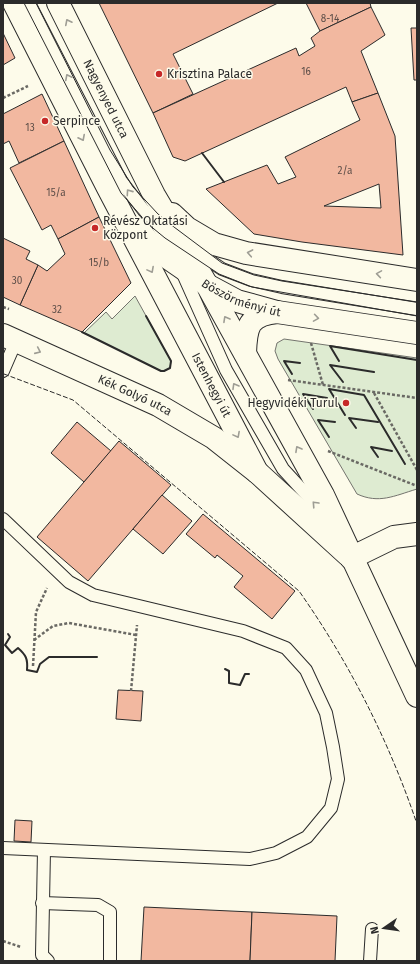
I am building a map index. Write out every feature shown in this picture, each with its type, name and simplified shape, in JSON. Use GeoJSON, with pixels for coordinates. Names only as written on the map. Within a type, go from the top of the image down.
{"type":"FeatureCollection","features":[{"type":"Feature","properties":{"kind":"street"},"geometry":{"type":"LineString","coordinates":[[14,3],[107,186]]}},
{"type":"Feature","properties":{"kind":"street","name":"Nagyenyed utca"},"geometry":{"type":"LineString","coordinates":[[58,3],[154,195]]}},
{"type":"Feature","properties":{"kind":"street","name":"Böszörményi út"},"geometry":{"type":"LineString","coordinates":[[107,186],[152,247],[207,285],[237,301],[277,312],[417,333]]}},
{"type":"Feature","properties":{"kind":"street","name":"Istenhegyi út"},"geometry":{"type":"LineString","coordinates":[[107,186],[257,472],[351,558]]}},
{"type":"Feature","properties":{"kind":"street"},"geometry":{"type":"LineString","coordinates":[[154,195],[169,212],[187,228],[214,244],[246,253],[417,280]]}},
{"type":"Feature","properties":{"kind":"street","name":"Istenhegyi út"},"geometry":{"type":"LineString","coordinates":[[154,195],[207,285],[323,495],[342,533],[351,558],[417,696]]}},
{"type":"Feature","properties":{"kind":"street"},"geometry":{"type":"LineString","coordinates":[[245,353],[246,332],[254,318],[265,313],[277,312]]}},
{"type":"Feature","properties":{"kind":"street","name":"Kék Golyó utca"},"geometry":{"type":"LineString","coordinates":[[10,338],[158,405],[214,438],[257,472]]}},
{"type":"Feature","properties":{"kind":"street"},"geometry":{"type":"LineString","coordinates":[[351,558],[394,537],[417,534]]}},
{"type":"Feature","properties":{"kind":"lane"},"geometry":{"type":"LineString","coordinates":[[30,3],[121,181],[133,198],[154,221],[182,243],[222,269],[251,280],[282,287],[417,309]]}},
{"type":"Feature","properties":{"kind":"lane"},"geometry":{"type":"LineString","coordinates":[[154,221],[179,265],[226,370],[283,469],[342,533]]}},
{"type":"Feature","properties":{"kind":"lane"},"geometry":{"type":"LineString","coordinates":[[179,265],[182,243]]}},
{"type":"Feature","properties":{"kind":"lane"},"geometry":{"type":"LineString","coordinates":[[3,371],[10,338]]}},
{"type":"Feature","properties":{"kind":"lane"},"geometry":{"type":"LineString","coordinates":[[3,519],[69,582],[93,595],[243,631],[286,648],[306,670],[326,713],[338,779],[331,808],[307,837],[276,853],[250,859],[3,848]]}},
{"type":"Feature","properties":{"kind":"lane"},"geometry":{"type":"LineString","coordinates":[[44,850],[42,955],[48,961]]}},
{"type":"Feature","properties":{"kind":"lane"},"geometry":{"type":"LineString","coordinates":[[42,903],[98,905],[110,912],[110,961]]}},
{"type":"Feature","properties":{"kind":"lane"},"geometry":{"type":"LineString","coordinates":[[370,961],[372,929]]}},
{"type":"Feature","properties":{"kind":"path"},"geometry":{"type":"LineString","coordinates":[[309,337],[323,385]]}},
{"type":"Feature","properties":{"kind":"path"},"geometry":{"type":"LineString","coordinates":[[284,380],[417,398]]}},
{"type":"Feature","properties":{"kind":"path"},"geometry":{"type":"LineString","coordinates":[[374,392],[417,470]]}},
{"type":"Feature","properties":{"kind":"path"},"geometry":{"type":"LineString","coordinates":[[325,450],[417,486]]}},
{"type":"Feature","properties":{"kind":"path"},"geometry":{"type":"LineString","coordinates":[[33,666],[36,612],[45,591],[60,574]]}},
{"type":"Feature","properties":{"kind":"path"},"geometry":{"type":"LineString","coordinates":[[131,690],[139,606]]}},
{"type":"Feature","properties":{"kind":"path"},"geometry":{"type":"LineString","coordinates":[[34,640],[53,626],[69,623],[136,635]]}},
{"type":"Feature","properties":{"kind":"green space"},"geometry":{"type":"Polygon","coordinates":[[[135,296],[171,361],[170,368],[164,371],[161,371],[84,333],[106,312],[112,319],[135,296]]]}},
{"type":"Feature","properties":{"kind":"green space"},"geometry":{"type":"Polygon","coordinates":[[[284,339],[417,358],[417,489],[380,499],[365,497],[357,494],[278,359],[275,351],[277,343],[284,339]]]}},
{"type":"Feature","properties":{"kind":"building","name":"Krisztina Palace"},"geometry":{"type":"Polygon","coordinates":[[[99,3],[278,3],[173,54],[193,94],[153,113],[99,3]]]}},
{"type":"Feature","properties":{"kind":"building"},"geometry":{"type":"Polygon","coordinates":[[[306,3],[370,3],[371,7],[320,31],[306,3]]]}},
{"type":"Feature","properties":{"kind":"building"},"geometry":{"type":"Polygon","coordinates":[[[371,7],[385,35],[361,51],[378,93],[352,102],[346,87],[185,161],[173,157],[153,113],[296,48],[299,56],[315,46],[311,38],[320,31],[371,7]]]}},
{"type":"Feature","properties":{"kind":"building"},"geometry":{"type":"Polygon","coordinates":[[[411,28],[417,28],[417,80],[414,80],[411,28]]]}},
{"type":"Feature","properties":{"kind":"building"},"geometry":{"type":"Polygon","coordinates":[[[3,33],[15,58],[3,65],[3,33]]]}},
{"type":"Feature","properties":{"kind":"building"},"geometry":{"type":"Polygon","coordinates":[[[378,93],[395,136],[403,255],[302,242],[254,234],[206,189],[267,165],[278,184],[296,177],[285,157],[360,120],[352,102],[378,93]],[[379,184],[324,206],[381,208],[379,184]]]}},
{"type":"Feature","properties":{"kind":"building"},"geometry":{"type":"Polygon","coordinates":[[[42,94],[64,141],[19,163],[9,141],[3,144],[3,114],[42,94]]]}},
{"type":"Feature","properties":{"kind":"building"},"geometry":{"type":"Polygon","coordinates":[[[64,141],[99,217],[58,239],[51,225],[42,230],[10,168],[64,141]]]}},
{"type":"Feature","properties":{"kind":"building"},"geometry":{"type":"Polygon","coordinates":[[[99,217],[131,283],[82,332],[20,305],[38,265],[47,271],[65,254],[58,239],[99,217]]]}},
{"type":"Feature","properties":{"kind":"building"},"geometry":{"type":"Polygon","coordinates":[[[3,238],[30,251],[26,259],[38,265],[20,305],[3,297],[3,238]]]}},
{"type":"Feature","properties":{"kind":"building"},"geometry":{"type":"Polygon","coordinates":[[[77,422],[111,451],[84,482],[51,453],[77,422]]]}},
{"type":"Feature","properties":{"kind":"building"},"geometry":{"type":"Polygon","coordinates":[[[119,441],[171,485],[88,581],[37,537],[119,441]]]}},
{"type":"Feature","properties":{"kind":"building"},"geometry":{"type":"Polygon","coordinates":[[[162,495],[192,521],[163,554],[133,529],[162,495]]]}},
{"type":"Feature","properties":{"kind":"building"},"geometry":{"type":"Polygon","coordinates":[[[203,514],[295,591],[272,619],[234,587],[243,576],[217,555],[215,558],[186,534],[203,514]]]}},
{"type":"Feature","properties":{"kind":"building"},"geometry":{"type":"Polygon","coordinates":[[[118,690],[143,691],[141,721],[116,719],[118,690]]]}},
{"type":"Feature","properties":{"kind":"building"},"geometry":{"type":"Polygon","coordinates":[[[15,820],[32,821],[31,842],[14,841],[15,820]]]}},
{"type":"Feature","properties":{"kind":"building"},"geometry":{"type":"Polygon","coordinates":[[[144,907],[252,912],[250,961],[141,961],[144,907]]]}},
{"type":"Feature","properties":{"kind":"building"},"geometry":{"type":"Polygon","coordinates":[[[252,912],[337,916],[335,961],[250,961],[252,912]]]}},
{"type":"Feature","properties":{"kind":"tram line"},"geometry":{"type":"LineString","coordinates":[[24,3],[121,193],[148,224],[165,238],[219,274],[252,287],[417,316]]}},
{"type":"Feature","properties":{"kind":"tram line"},"geometry":{"type":"LineString","coordinates":[[36,3],[110,150],[133,187],[158,214],[174,227],[222,263],[254,275],[282,281],[417,302]]}},
{"type":"Feature","properties":{"kind":"fence"},"geometry":{"type":"LineString","coordinates":[[4,374],[73,400],[299,591],[335,646],[366,703],[394,763],[417,824]]}},
{"type":"Feature","properties":{"kind":"wall"},"geometry":{"type":"LineString","coordinates":[[202,153],[224,182]]}},
{"type":"Feature","properties":{"kind":"wall"},"geometry":{"type":"LineString","coordinates":[[82,332],[161,371],[164,371],[170,368],[171,361],[146,316]]}},
{"type":"Feature","properties":{"kind":"wall"},"geometry":{"type":"LineString","coordinates":[[339,361],[330,346],[417,360]]}},
{"type":"Feature","properties":{"kind":"wall"},"geometry":{"type":"LineString","coordinates":[[292,374],[284,361],[300,363]]}},
{"type":"Feature","properties":{"kind":"wall"},"geometry":{"type":"LineString","coordinates":[[343,382],[330,365],[374,372]]}},
{"type":"Feature","properties":{"kind":"wall"},"geometry":{"type":"LineString","coordinates":[[345,415],[329,389],[364,395],[405,464]]}},
{"type":"Feature","properties":{"kind":"wall"},"geometry":{"type":"LineString","coordinates":[[313,409],[303,394],[327,398]]}},
{"type":"Feature","properties":{"kind":"wall"},"geometry":{"type":"LineString","coordinates":[[356,428],[349,418],[378,422]]}},
{"type":"Feature","properties":{"kind":"wall"},"geometry":{"type":"LineString","coordinates":[[329,437],[318,420],[335,422]]}},
{"type":"Feature","properties":{"kind":"wall"},"geometry":{"type":"LineString","coordinates":[[378,457],[371,447],[392,451]]}},
{"type":"Feature","properties":{"kind":"wall"},"geometry":{"type":"LineString","coordinates":[[8,634],[10,637],[5,645],[12,653],[18,648],[23,653],[27,660],[27,670],[37,672],[40,664],[49,657],[97,657]]}},
{"type":"Feature","properties":{"kind":"wall"},"geometry":{"type":"LineString","coordinates":[[225,669],[229,671],[229,683],[240,685],[245,674],[249,674]]}},
{"type":"Feature","properties":{"kind":"place","name":"Krisztina Palace"},"geometry":{"type":"Point","coordinates":[159,74]}},
{"type":"Feature","properties":{"kind":"place","name":"Serpince"},"geometry":{"type":"Point","coordinates":[45,121]}},
{"type":"Feature","properties":{"kind":"place","name":"Révész Oktatási Központ"},"geometry":{"type":"Point","coordinates":[95,228]}},
{"type":"Feature","properties":{"kind":"place","name":"Hegyvidéki Turul"},"geometry":{"type":"Point","coordinates":[346,403]}}]}
